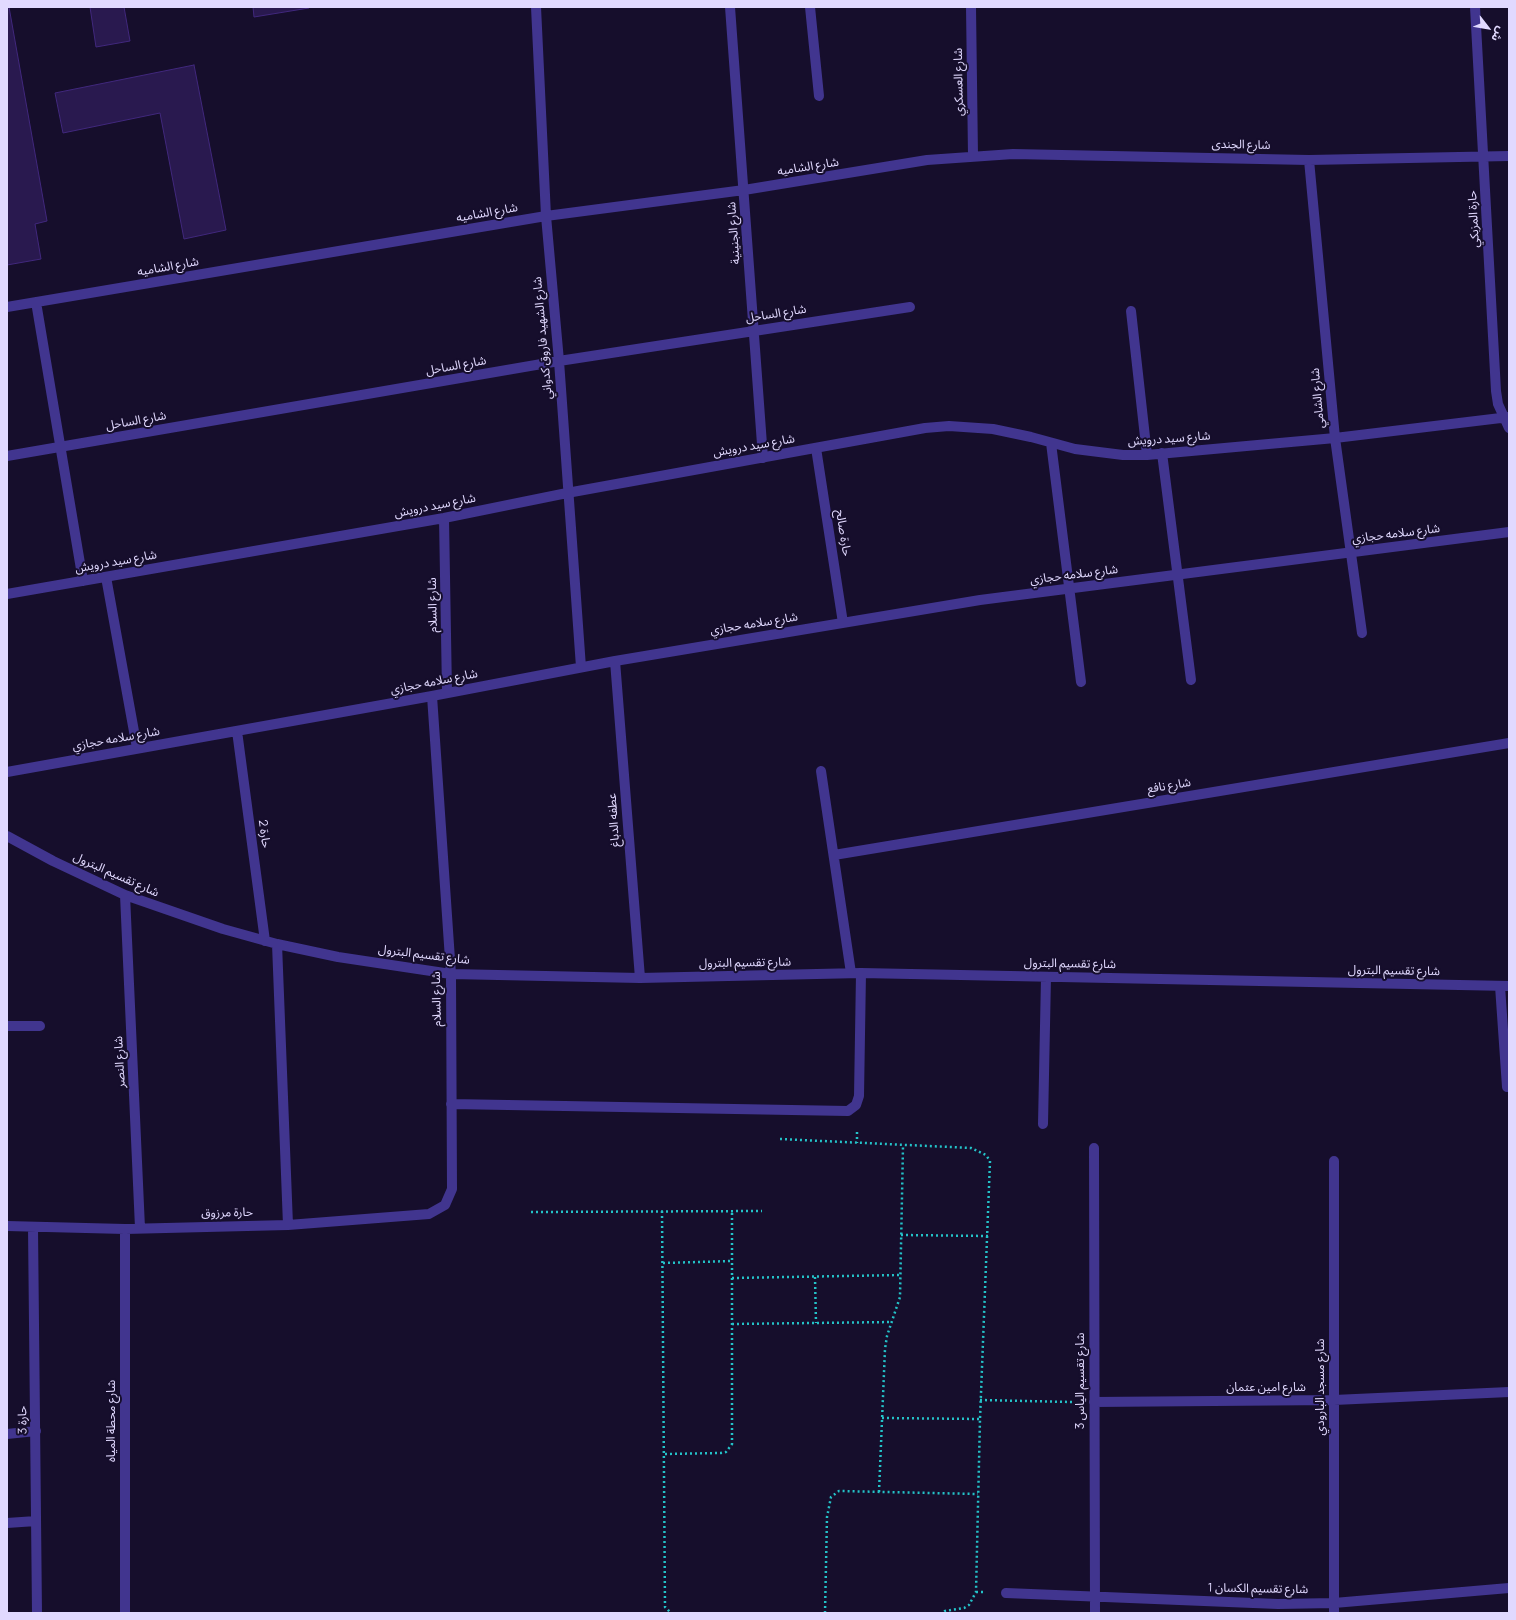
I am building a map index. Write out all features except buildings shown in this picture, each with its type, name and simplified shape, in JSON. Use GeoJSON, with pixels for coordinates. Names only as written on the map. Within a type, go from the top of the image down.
{"type":"FeatureCollection","features":[{"type":"Feature","properties":{"kind":"street","name":"شارع الشهيد فاروق كدواني"},"geometry":{"type":"LineString","coordinates":[[536,7],[546,216],[559,361],[567,493],[581,667]]}},
{"type":"Feature","properties":{"kind":"street","name":"شارع الجنينية"},"geometry":{"type":"LineString","coordinates":[[730,7],[763,458]]}},
{"type":"Feature","properties":{"kind":"street"},"geometry":{"type":"LineString","coordinates":[[810,7],[818,96]]}},
{"type":"Feature","properties":{"kind":"street","name":"شارع العسكري"},"geometry":{"type":"LineString","coordinates":[[971,7],[973,156]]}},
{"type":"Feature","properties":{"kind":"street","name":"حارة المزبكي"},"geometry":{"type":"LineString","coordinates":[[1475,7],[1496,391],[1498,404],[1506,417],[1509,428]]}},
{"type":"Feature","properties":{"kind":"street","name":"شارع الجندى"},"geometry":{"type":"LineString","coordinates":[[973,156],[1013,154],[1309,160],[1509,156]]}},
{"type":"Feature","properties":{"kind":"street","name":"شارع الشاميه"},"geometry":{"type":"LineString","coordinates":[[7,307],[546,216],[744,190],[927,160],[973,156]]}},
{"type":"Feature","properties":{"kind":"street","name":"شارع الشامي"},"geometry":{"type":"LineString","coordinates":[[1309,160],[1334,438],[1362,633]]}},
{"type":"Feature","properties":{"kind":"street"},"geometry":{"type":"LineString","coordinates":[[36,302],[83,581]]}},
{"type":"Feature","properties":{"kind":"street","name":"شارع الساحل"},"geometry":{"type":"LineString","coordinates":[[7,456],[559,361],[910,307]]}},
{"type":"Feature","properties":{"kind":"street"},"geometry":{"type":"LineString","coordinates":[[1131,311],[1147,455]]}},
{"type":"Feature","properties":{"kind":"street","name":"شارع سيد درويش"},"geometry":{"type":"LineString","coordinates":[[7,594],[444,518],[567,493],[925,428],[949,426],[993,429],[1099,453],[1147,455],[1334,438],[1506,417]]}},
{"type":"Feature","properties":{"kind":"street"},"geometry":{"type":"LineString","coordinates":[[1051,443],[1081,682]]}},
{"type":"Feature","properties":{"kind":"street","name":"حارة صالح"},"geometry":{"type":"LineString","coordinates":[[816,448],[843,623]]}},
{"type":"Feature","properties":{"kind":"street"},"geometry":{"type":"LineString","coordinates":[[1162,453],[1191,680]]}},
{"type":"Feature","properties":{"kind":"street","name":"شارع السلام"},"geometry":{"type":"LineString","coordinates":[[444,518],[447,692]]}},
{"type":"Feature","properties":{"kind":"street","name":"شارع سلامه حجازي"},"geometry":{"type":"LineString","coordinates":[[7,772],[432,696],[615,660],[980,600],[1509,532]]}},
{"type":"Feature","properties":{"kind":"street"},"geometry":{"type":"LineString","coordinates":[[106,577],[137,748]]}},
{"type":"Feature","properties":{"kind":"street","name":"عطفه الدباغ"},"geometry":{"type":"LineString","coordinates":[[615,660],[640,978]]}},
{"type":"Feature","properties":{"kind":"street","name":"شارع السلام"},"geometry":{"type":"LineString","coordinates":[[432,696],[451,974],[452,1189],[445,1205]]}},
{"type":"Feature","properties":{"kind":"street","name":"حارة 2"},"geometry":{"type":"LineString","coordinates":[[237,731],[265,941]]}},
{"type":"Feature","properties":{"kind":"street","name":"شارع نافع"},"geometry":{"type":"LineString","coordinates":[[834,855],[1509,743]]}},
{"type":"Feature","properties":{"kind":"street"},"geometry":{"type":"LineString","coordinates":[[451,1104],[848,1111],[856,1106],[859,1096],[856,973],[834,855],[821,771]]}},
{"type":"Feature","properties":{"kind":"street","name":"شارع تقسيم البترول"},"geometry":{"type":"LineString","coordinates":[[7,836],[53,862],[125,895],[223,930],[277,944],[338,957],[451,974],[640,978],[856,973],[1504,986]]}},
{"type":"Feature","properties":{"kind":"street","name":"شارع النصر"},"geometry":{"type":"LineString","coordinates":[[125,895],[140,1228]]}},
{"type":"Feature","properties":{"kind":"street"},"geometry":{"type":"LineString","coordinates":[[277,944],[288,1224]]}},
{"type":"Feature","properties":{"kind":"street"},"geometry":{"type":"LineString","coordinates":[[1043,1124],[1046,977]]}},
{"type":"Feature","properties":{"kind":"street"},"geometry":{"type":"LineString","coordinates":[[1504,986],[1507,1087]]}},
{"type":"Feature","properties":{"kind":"street"},"geometry":{"type":"LineString","coordinates":[[7,1026],[40,1026]]}},
{"type":"Feature","properties":{"kind":"street","name":"شارع تقسيم الياس 3"},"geometry":{"type":"LineString","coordinates":[[1094,1148],[1095,1613]]}},
{"type":"Feature","properties":{"kind":"street","name":"شارع مسجد البارودي"},"geometry":{"type":"LineString","coordinates":[[1334,1161],[1334,1608]]}},
{"type":"Feature","properties":{"kind":"street","name":"حارة مرزوق"},"geometry":{"type":"LineString","coordinates":[[7,1226],[33,1228],[125,1229],[288,1224],[429,1214],[445,1205]]}},
{"type":"Feature","properties":{"kind":"street","name":"حارة 3"},"geometry":{"type":"LineString","coordinates":[[33,1228],[37,1613]]}},
{"type":"Feature","properties":{"kind":"street","name":"شارع محطة المياه"},"geometry":{"type":"LineString","coordinates":[[125,1229],[125,1613]]}},
{"type":"Feature","properties":{"kind":"street","name":"شارع امين عثمان"},"geometry":{"type":"LineString","coordinates":[[1094,1402],[1334,1400],[1509,1392]]}},
{"type":"Feature","properties":{"kind":"street"},"geometry":{"type":"LineString","coordinates":[[7,1434],[36,1431]]}},
{"type":"Feature","properties":{"kind":"street"},"geometry":{"type":"LineString","coordinates":[[7,1523],[36,1521]]}},
{"type":"Feature","properties":{"kind":"street","name":"شارع تقسيم الكسان 1"},"geometry":{"type":"LineString","coordinates":[[1006,1593],[1278,1604],[1334,1608],[1509,1588]]}},
{"type":"Feature","properties":{"kind":"path"},"geometry":{"type":"LineString","coordinates":[[780,1139],[903,1146],[971,1148],[986,1155],[990,1161],[991,1171],[980,1400],[976,1592],[974,1599],[964,1608],[951,1609],[943,1613]]}},
{"type":"Feature","properties":{"kind":"path"},"geometry":{"type":"LineString","coordinates":[[879,1492],[886,1349],[892,1322],[900,1297],[903,1146]]}},
{"type":"Feature","properties":{"kind":"path"},"geometry":{"type":"LineString","coordinates":[[662,1211],[666,1607],[671,1613]]}},
{"type":"Feature","properties":{"kind":"path"},"geometry":{"type":"LineString","coordinates":[[665,1454],[721,1453],[726,1452],[732,1444],[732,1211]]}},
{"type":"Feature","properties":{"kind":"path"},"geometry":{"type":"LineString","coordinates":[[531,1212],[762,1211]]}},
{"type":"Feature","properties":{"kind":"path"},"geometry":{"type":"LineString","coordinates":[[902,1235],[988,1236]]}},
{"type":"Feature","properties":{"kind":"path"},"geometry":{"type":"LineString","coordinates":[[663,1263],[732,1261]]}},
{"type":"Feature","properties":{"kind":"path"},"geometry":{"type":"LineString","coordinates":[[732,1278],[901,1275]]}},
{"type":"Feature","properties":{"kind":"path"},"geometry":{"type":"LineString","coordinates":[[815,1277],[816,1322]]}},
{"type":"Feature","properties":{"kind":"path"},"geometry":{"type":"LineString","coordinates":[[732,1324],[892,1322]]}},
{"type":"Feature","properties":{"kind":"path"},"geometry":{"type":"LineString","coordinates":[[980,1400],[1094,1402]]}},
{"type":"Feature","properties":{"kind":"path"},"geometry":{"type":"LineString","coordinates":[[882,1418],[980,1419]]}},
{"type":"Feature","properties":{"kind":"path"},"geometry":{"type":"LineString","coordinates":[[825,1613],[827,1517],[831,1497],[839,1492],[978,1494]]}}]}
